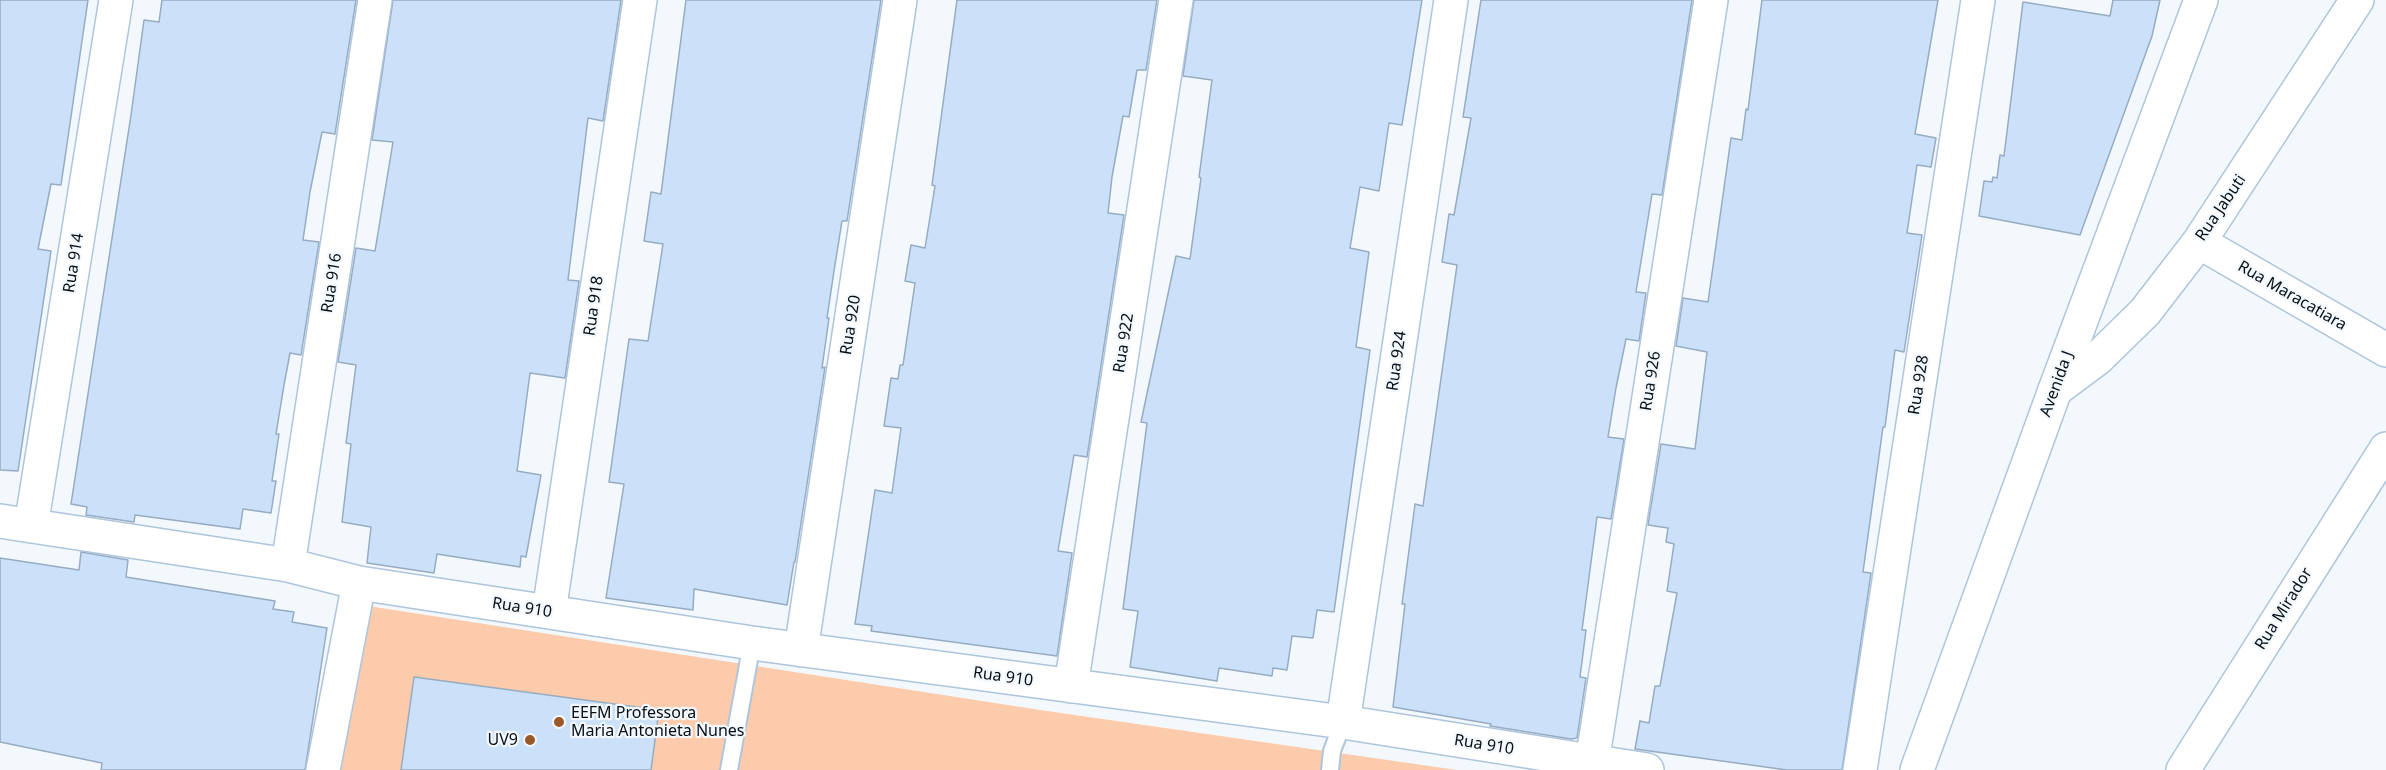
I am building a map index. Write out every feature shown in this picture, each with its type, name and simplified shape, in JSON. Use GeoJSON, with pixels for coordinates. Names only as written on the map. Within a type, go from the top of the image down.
{"type":"FeatureCollection","features":[{"type":"Feature","properties":{"kind":"street","name":"Rua 914"},"geometry":{"type":"LineString","coordinates":[[15,524],[116,0]]}},
{"type":"Feature","properties":{"kind":"street","name":"Rua 916"},"geometry":{"type":"LineString","coordinates":[[288,565],[375,0]]}},
{"type":"Feature","properties":{"kind":"street","name":"Rua 918"},"geometry":{"type":"LineString","coordinates":[[549,612],[640,0]]}},
{"type":"Feature","properties":{"kind":"street","name":"Rua 920"},"geometry":{"type":"LineString","coordinates":[[801,650],[900,0]]}},
{"type":"Feature","properties":{"kind":"street","name":"Rua 922"},"geometry":{"type":"LineString","coordinates":[[1071,686],[1176,0]]}},
{"type":"Feature","properties":{"kind":"street","name":"Rua 924"},"geometry":{"type":"LineString","coordinates":[[1343,722],[1451,0]]}},
{"type":"Feature","properties":{"kind":"street","name":"Rua 926"},"geometry":{"type":"LineString","coordinates":[[1592,763],[1711,0]]}},
{"type":"Feature","properties":{"kind":"street","name":"Rua 928"},"geometry":{"type":"LineString","coordinates":[[1860,770],[1978,0]]}},
{"type":"Feature","properties":{"kind":"street","name":"Avenida J"},"geometry":{"type":"LineString","coordinates":[[1917,770],[2055,390],[2201,0]]}},
{"type":"Feature","properties":{"kind":"street","name":"Rua Jabuti"},"geometry":{"type":"LineString","coordinates":[[2055,390],[2098,358],[2145,312],[2199,242],[2357,0]]}},
{"type":"Feature","properties":{"kind":"street","name":"Rua Maracatiara"},"geometry":{"type":"LineString","coordinates":[[2199,242],[2386,350]]}},
{"type":"Feature","properties":{"kind":"street","name":"Rua Mirador"},"geometry":{"type":"LineString","coordinates":[[2183,770],[2386,449]]}},
{"type":"Feature","properties":{"kind":"street","name":"Rua 910"},"geometry":{"type":"LineString","coordinates":[[15,524],[288,565],[359,583],[752,643],[1343,722],[1647,770]]}},
{"type":"Feature","properties":{"kind":"street"},"geometry":{"type":"LineString","coordinates":[[323,770],[359,583]]}},
{"type":"Feature","properties":{"kind":"lane"},"geometry":{"type":"LineString","coordinates":[[729,770],[752,643]]}},
{"type":"Feature","properties":{"kind":"lane"},"geometry":{"type":"LineString","coordinates":[[1330,770],[1332,751],[1343,722]]}},
{"type":"Feature","properties":{"kind":"shaded area"},"geometry":{"type":"Polygon","coordinates":[[[368,606],[1040,710],[1457,770],[341,770],[368,606]]]}},
{"type":"Feature","properties":{"kind":"building"},"geometry":{"type":"Polygon","coordinates":[[[0,0],[88,0],[61,185],[51,184],[38,249],[51,251],[18,471],[0,470],[0,0]]]}},
{"type":"Feature","properties":{"kind":"building"},"geometry":{"type":"Polygon","coordinates":[[[162,0],[356,0],[335,134],[322,132],[310,192],[303,240],[319,242],[301,355],[290,353],[284,385],[276,434],[279,434],[272,481],[276,481],[271,513],[243,509],[240,529],[135,515],[134,522],[86,515],[87,507],[71,504],[144,20],[159,22],[162,0]]]}},
{"type":"Feature","properties":{"kind":"building"},"geometry":{"type":"Polygon","coordinates":[[[393,0],[621,0],[603,121],[588,118],[568,280],[579,281],[565,378],[530,373],[517,471],[541,475],[526,557],[521,556],[520,567],[437,554],[434,573],[367,563],[371,527],[342,522],[351,444],[346,443],[356,365],[338,362],[356,248],[375,251],[393,142],[372,140],[393,0]]]}},
{"type":"Feature","properties":{"kind":"building"},"geometry":{"type":"Polygon","coordinates":[[[686,0],[881,0],[847,221],[842,221],[834,271],[822,368],[825,367],[787,605],[694,589],[693,610],[606,598],[624,484],[609,482],[629,339],[648,341],[663,244],[644,241],[651,192],[661,194],[686,0]]]}},
{"type":"Feature","properties":{"kind":"building"},"geometry":{"type":"Polygon","coordinates":[[[957,0],[1157,0],[1146,70],[1137,70],[1129,117],[1123,116],[1112,177],[1108,213],[1124,215],[1087,457],[1074,455],[1058,551],[1072,553],[1057,656],[871,631],[872,626],[855,624],[875,490],[892,493],[901,428],[884,426],[891,378],[898,379],[900,365],[903,365],[915,283],[905,281],[911,245],[925,248],[935,186],[932,185],[957,0]]]}},
{"type":"Feature","properties":{"kind":"building"},"geometry":{"type":"Polygon","coordinates":[[[1194,0],[1422,0],[1402,125],[1389,123],[1379,191],[1360,187],[1350,248],[1369,252],[1356,347],[1370,350],[1334,612],[1317,610],[1313,638],[1292,636],[1287,670],[1273,668],[1272,676],[1219,668],[1217,681],[1130,667],[1138,611],[1123,609],[1147,423],[1141,422],[1176,256],[1190,259],[1201,178],[1199,177],[1212,80],[1183,76],[1194,0]]]}},
{"type":"Feature","properties":{"kind":"building"},"geometry":{"type":"Polygon","coordinates":[[[1481,0],[1692,0],[1662,195],[1652,194],[1636,292],[1646,293],[1639,341],[1626,339],[1616,388],[1608,437],[1624,439],[1611,519],[1597,517],[1582,630],[1586,630],[1580,677],[1586,678],[1577,738],[1571,739],[1393,707],[1405,604],[1402,604],[1415,504],[1423,506],[1457,265],[1442,262],[1449,214],[1454,215],[1471,118],[1463,117],[1481,0]]]}},
{"type":"Feature","properties":{"kind":"building"},"geometry":{"type":"Polygon","coordinates":[[[1762,0],[1938,0],[1915,134],[1936,138],[1931,167],[1917,165],[1907,233],[1922,235],[1904,352],[1895,350],[1885,427],[1883,427],[1863,572],[1871,573],[1842,770],[1787,770],[1635,749],[1640,721],[1649,723],[1655,686],[1660,686],[1677,593],[1667,591],[1674,544],[1666,542],[1668,528],[1648,525],[1661,444],[1695,449],[1707,352],[1676,346],[1683,298],[1708,302],[1731,138],[1742,140],[1762,0]]]}},
{"type":"Feature","properties":{"kind":"building"},"geometry":{"type":"Polygon","coordinates":[[[2113,0],[2160,0],[2152,36],[2080,235],[1979,216],[1984,181],[1992,182],[1993,177],[1997,178],[2000,155],[2004,156],[2023,2],[2110,16],[2113,0]]]}},
{"type":"Feature","properties":{"kind":"building"},"geometry":{"type":"Polygon","coordinates":[[[81,552],[128,560],[126,577],[275,601],[273,609],[294,612],[292,622],[327,628],[305,770],[101,770],[102,763],[0,742],[0,558],[79,570],[81,552]]]}},
{"type":"Feature","properties":{"kind":"building","name":"UV9"},"geometry":{"type":"Polygon","coordinates":[[[414,677],[659,710],[651,770],[401,770],[414,677]]]}},
{"type":"Feature","properties":{"kind":"place","name":"EEFM Professora Maria Antonieta Nunes"},"geometry":{"type":"Point","coordinates":[559,722]}},
{"type":"Feature","properties":{"kind":"place","name":"UV9"},"geometry":{"type":"Point","coordinates":[530,740]}}]}
